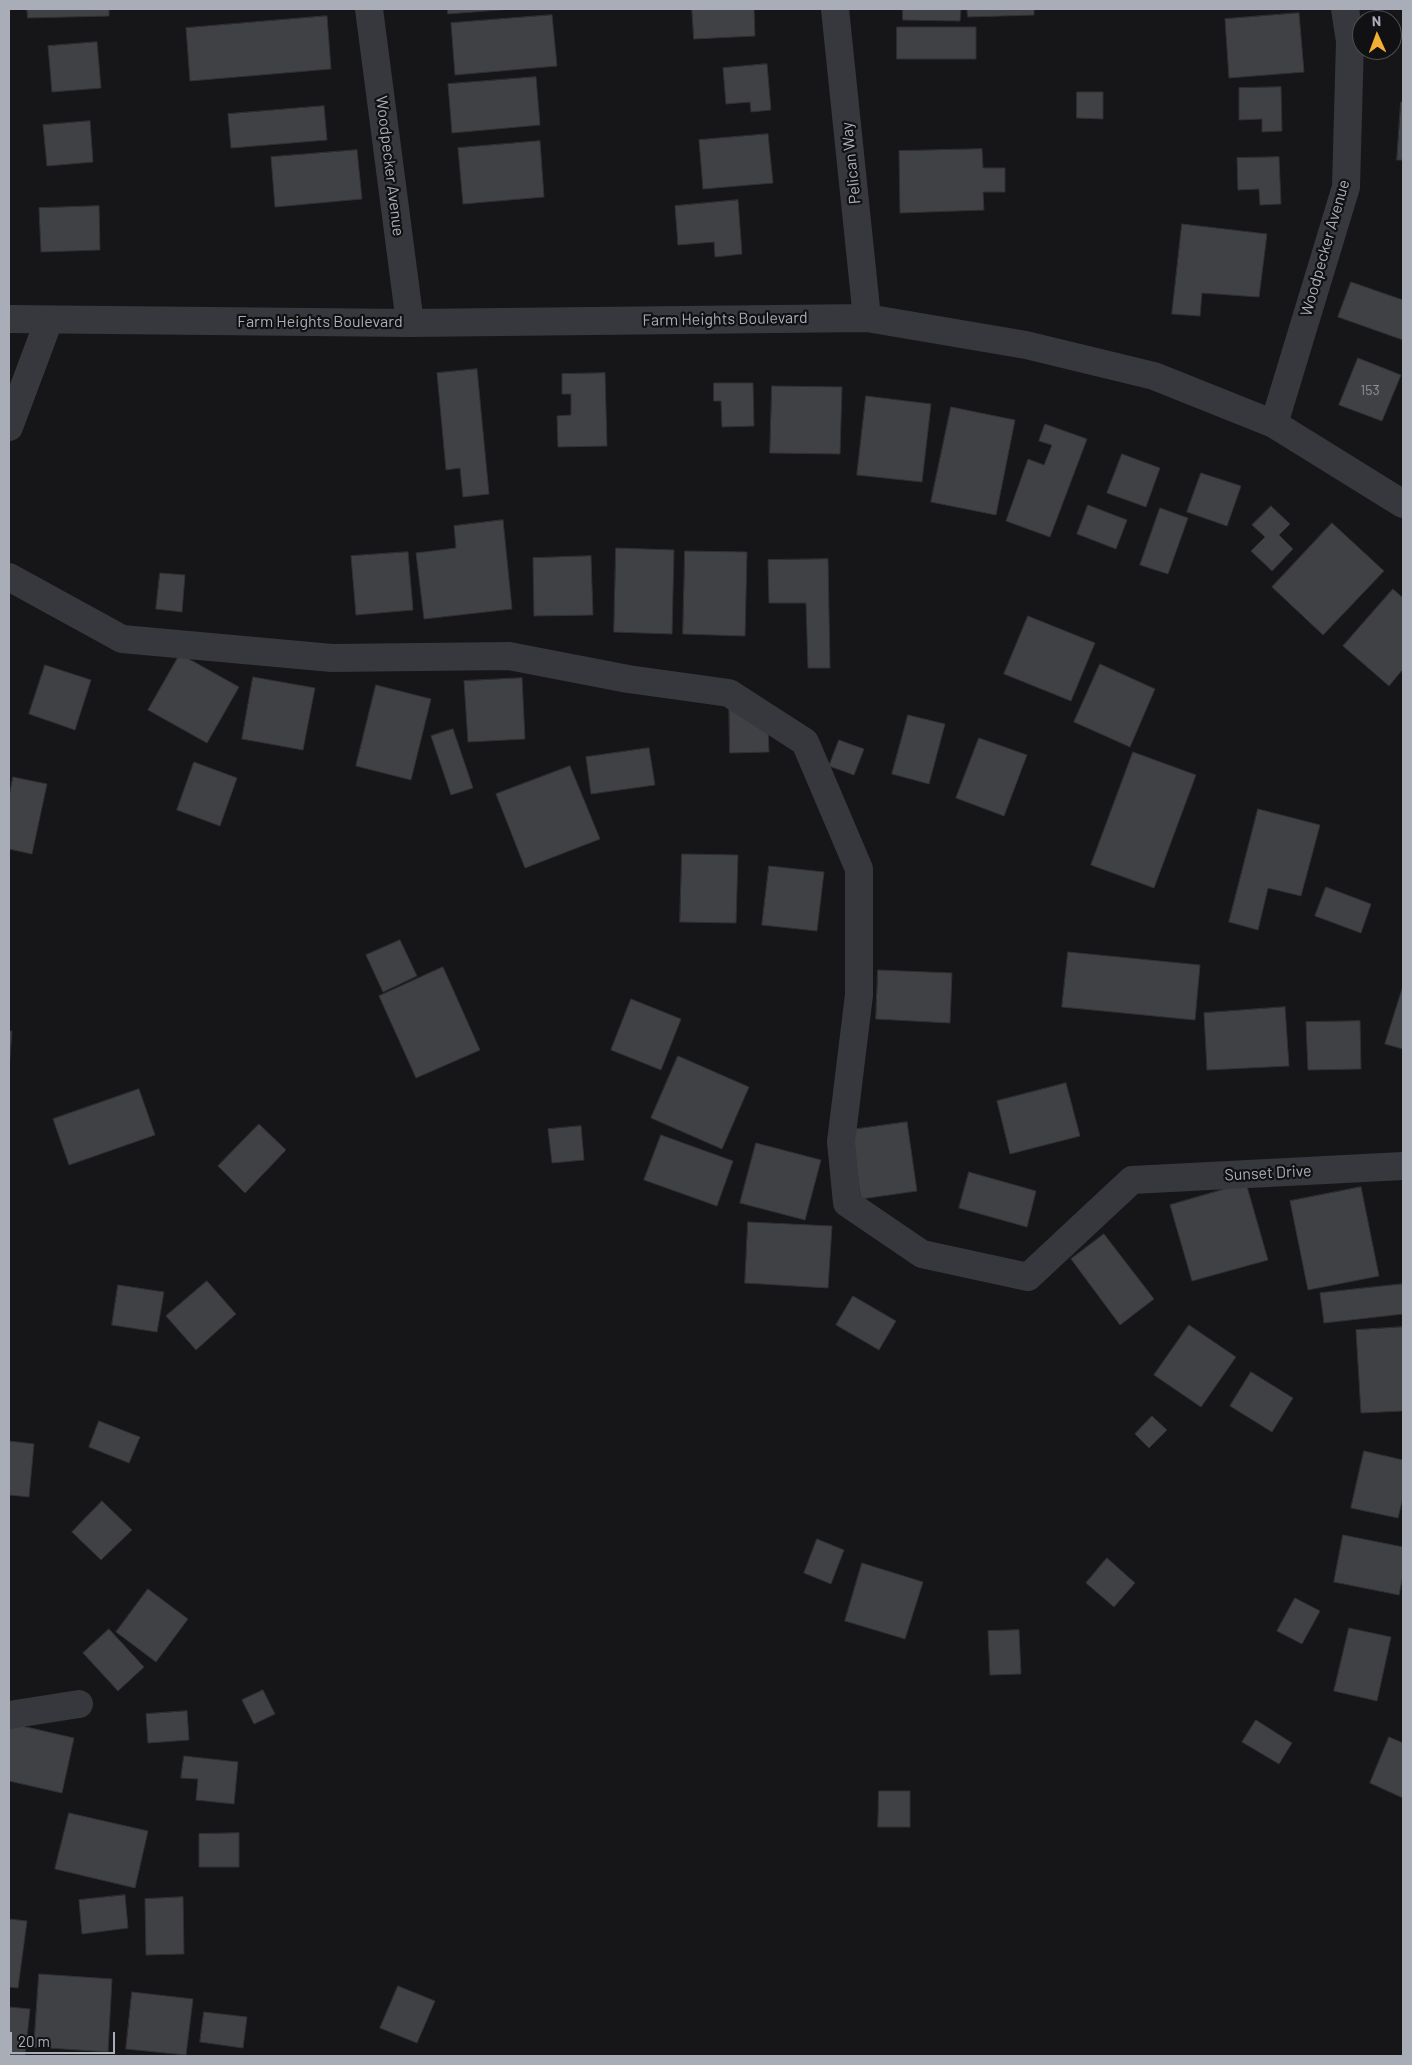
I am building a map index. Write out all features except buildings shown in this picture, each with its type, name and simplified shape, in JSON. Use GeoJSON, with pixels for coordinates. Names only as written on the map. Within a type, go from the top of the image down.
{"type":"FeatureCollection","features":[{"type":"Feature","properties":{"kind":"street","name":"Woodpecker Avenue"},"geometry":{"type":"LineString","coordinates":[[370,9],[410,323]]}},
{"type":"Feature","properties":{"kind":"street","name":"Pelican Way"},"geometry":{"type":"LineString","coordinates":[[835,9],[867,318]]}},
{"type":"Feature","properties":{"kind":"street","name":"Woodpecker Avenue"},"geometry":{"type":"LineString","coordinates":[[1274,424],[1346,187],[1350,40],[1345,9]]}},
{"type":"Feature","properties":{"kind":"street","name":"Farm Heights Boulevard"},"geometry":{"type":"LineString","coordinates":[[9,319],[410,323],[867,318],[1026,345],[1154,376],[1274,424],[1403,504]]}},
{"type":"Feature","properties":{"kind":"street"},"geometry":{"type":"LineString","coordinates":[[9,427],[49,320]]}},
{"type":"Feature","properties":{"kind":"street","name":"Sunset Drive"},"geometry":{"type":"LineString","coordinates":[[9,577],[122,639],[332,658],[509,656],[628,679],[729,693],[805,742],[859,869],[859,996],[841,1142],[847,1203],[922,1254],[1028,1277],[1132,1180],[1403,1166]]}},
{"type":"Feature","properties":{"kind":"street"},"geometry":{"type":"LineString","coordinates":[[9,1715],[79,1704]]}}]}
